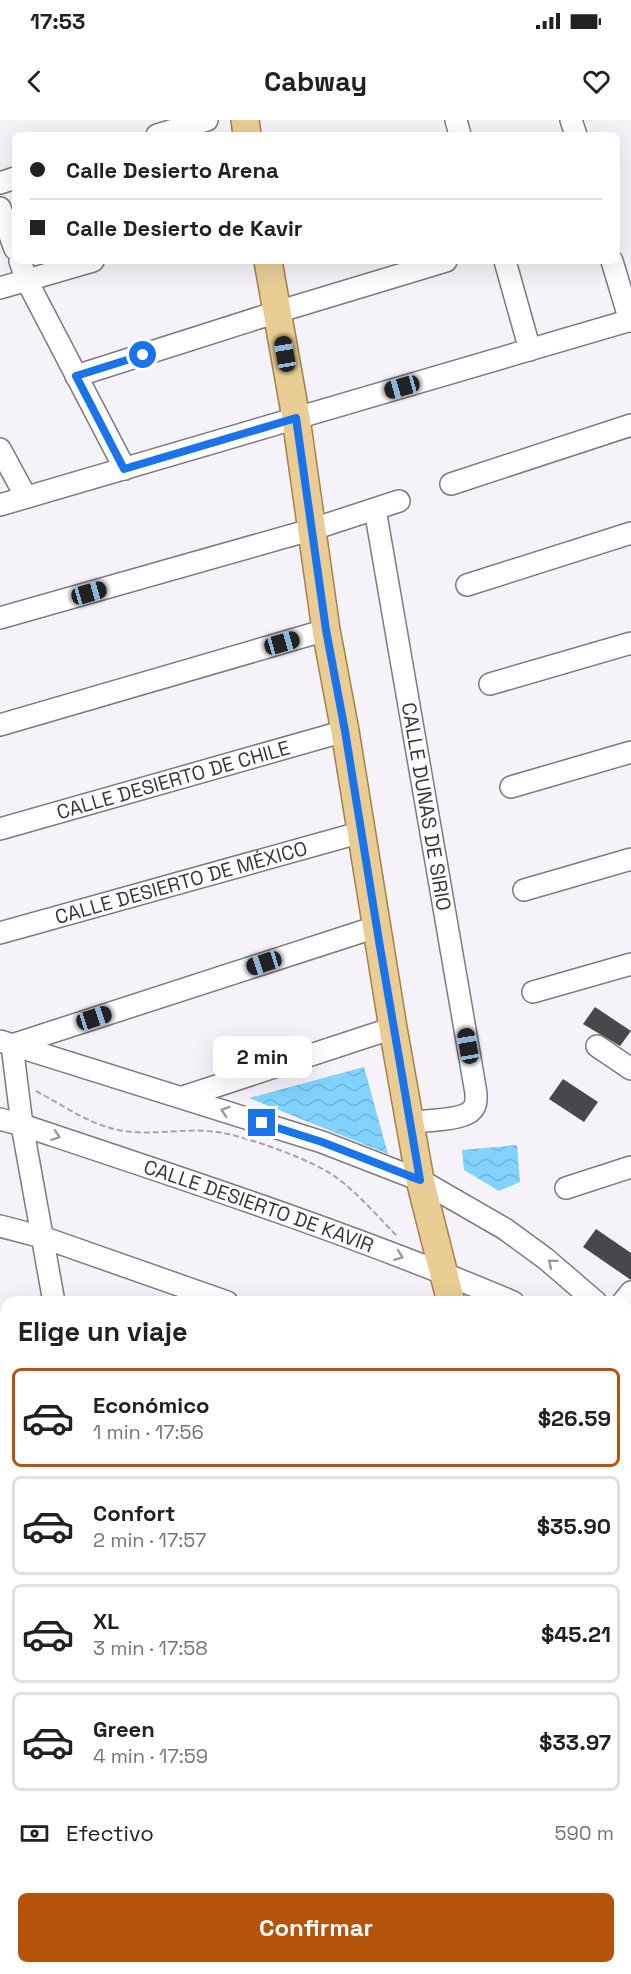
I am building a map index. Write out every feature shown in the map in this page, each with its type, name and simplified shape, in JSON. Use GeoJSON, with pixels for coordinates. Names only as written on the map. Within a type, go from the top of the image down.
{"type":"FeatureCollection","features":[{"type":"Feature","properties":{"kind":"main road"},"geometry":{"type":"LineString","coordinates":[[269,264],[296,418],[310,530],[393,1028],[420,1180],[449,1296]]}},
{"type":"Feature","properties":{"kind":"street"},"geometry":{"type":"LineString","coordinates":[[167,132],[207,120]]}},
{"type":"Feature","properties":{"kind":"street"},"geometry":{"type":"LineString","coordinates":[[0,208],[12,241]]}},
{"type":"Feature","properties":{"kind":"street"},"geometry":{"type":"LineString","coordinates":[[0,288],[23,271],[72,264]]}},
{"type":"Feature","properties":{"kind":"street"},"geometry":{"type":"LineString","coordinates":[[76,376],[437,264]]}},
{"type":"Feature","properties":{"kind":"street"},"geometry":{"type":"LineString","coordinates":[[506,264],[530,350]]}},
{"type":"Feature","properties":{"kind":"street"},"geometry":{"type":"LineString","coordinates":[[0,505],[630,321],[613,264]]}},
{"type":"Feature","properties":{"kind":"street"},"geometry":{"type":"LineString","coordinates":[[23,271],[124,469]]}},
{"type":"Feature","properties":{"kind":"street"},"geometry":{"type":"LineString","coordinates":[[451,484],[631,425]]}},
{"type":"Feature","properties":{"kind":"street"},"geometry":{"type":"LineString","coordinates":[[0,448],[26,497]]}},
{"type":"Feature","properties":{"kind":"street"},"geometry":{"type":"LineString","coordinates":[[0,618],[310,530],[399,501]]}},
{"type":"Feature","properties":{"kind":"street","name":"CALLE DUNAS DE SIRIO"},"geometry":{"type":"LineString","coordinates":[[375,509],[476,1102],[472,1111],[464,1116],[410,1122]]}},
{"type":"Feature","properties":{"kind":"street"},"geometry":{"type":"LineString","coordinates":[[467,585],[631,533]]}},
{"type":"Feature","properties":{"kind":"street"},"geometry":{"type":"LineString","coordinates":[[0,725],[326,630]]}},
{"type":"Feature","properties":{"kind":"street"},"geometry":{"type":"LineString","coordinates":[[490,684],[631,643]]}},
{"type":"Feature","properties":{"kind":"street","name":"CALLE DESIERTO DE CHILE"},"geometry":{"type":"LineString","coordinates":[[0,829],[345,731]]}},
{"type":"Feature","properties":{"kind":"street"},"geometry":{"type":"LineString","coordinates":[[511,787],[631,752]]}},
{"type":"Feature","properties":{"kind":"street","name":"CALLE DESIERTO DE MÉXICO"},"geometry":{"type":"LineString","coordinates":[[0,933],[362,832]]}},
{"type":"Feature","properties":{"kind":"street"},"geometry":{"type":"LineString","coordinates":[[524,890],[631,859]]}},
{"type":"Feature","properties":{"kind":"street"},"geometry":{"type":"LineString","coordinates":[[6,1043],[376,927]]}},
{"type":"Feature","properties":{"kind":"street"},"geometry":{"type":"LineString","coordinates":[[533,992],[631,964]]}},
{"type":"Feature","properties":{"kind":"street"},"geometry":{"type":"LineString","coordinates":[[183,1097],[393,1028]]}},
{"type":"Feature","properties":{"kind":"street"},"geometry":{"type":"LineString","coordinates":[[6,1043],[18,1081],[22,1125],[53,1296]]}},
{"type":"Feature","properties":{"kind":"street"},"geometry":{"type":"LineString","coordinates":[[6,1043],[322,1142],[420,1180],[505,1229],[546,1259],[589,1296]]}},
{"type":"Feature","properties":{"kind":"street"},"geometry":{"type":"LineString","coordinates":[[597,1046],[631,1069]]}},
{"type":"Feature","properties":{"kind":"street","name":"CALLE DESIERTO DE KAVIR"},"geometry":{"type":"LineString","coordinates":[[0,1119],[233,1196],[442,1272],[499,1296]]}},
{"type":"Feature","properties":{"kind":"street"},"geometry":{"type":"LineString","coordinates":[[566,1188],[631,1167]]}},
{"type":"Feature","properties":{"kind":"street"},"geometry":{"type":"LineString","coordinates":[[0,1226],[42,1238],[210,1296]]}},
{"type":"Feature","properties":{"kind":"path"},"geometry":{"type":"LineString","coordinates":[[18,1081],[87,1118],[119,1130],[222,1132],[254,1141],[321,1168],[350,1188],[399,1239]]}},
{"type":"Feature","properties":{"kind":"water"},"geometry":{"type":"Polygon","coordinates":[[[364,1067],[388,1154],[249,1098],[364,1067]]]}},
{"type":"Feature","properties":{"kind":"water"},"geometry":{"type":"Polygon","coordinates":[[[517,1145],[520,1182],[499,1191],[464,1170],[462,1150],[517,1145]]]}},
{"type":"Feature","properties":{"kind":"building"},"geometry":{"type":"Polygon","coordinates":[[[595,1007],[631,1031],[620,1046],[583,1024],[595,1007]]]}},
{"type":"Feature","properties":{"kind":"building"},"geometry":{"type":"Polygon","coordinates":[[[563,1079],[598,1102],[584,1122],[549,1099],[563,1079]]]}},
{"type":"Feature","properties":{"kind":"building"},"geometry":{"type":"Polygon","coordinates":[[[596,1229],[631,1253],[631,1280],[583,1247],[596,1229]]]}},
{"type":"Feature","properties":{"kind":"route"},"geometry":{"type":"LineString","coordinates":[[143,355],[76,376],[124,469],[296,418],[310,530],[326,630],[420,1180],[322,1142],[262,1123]]}}]}
